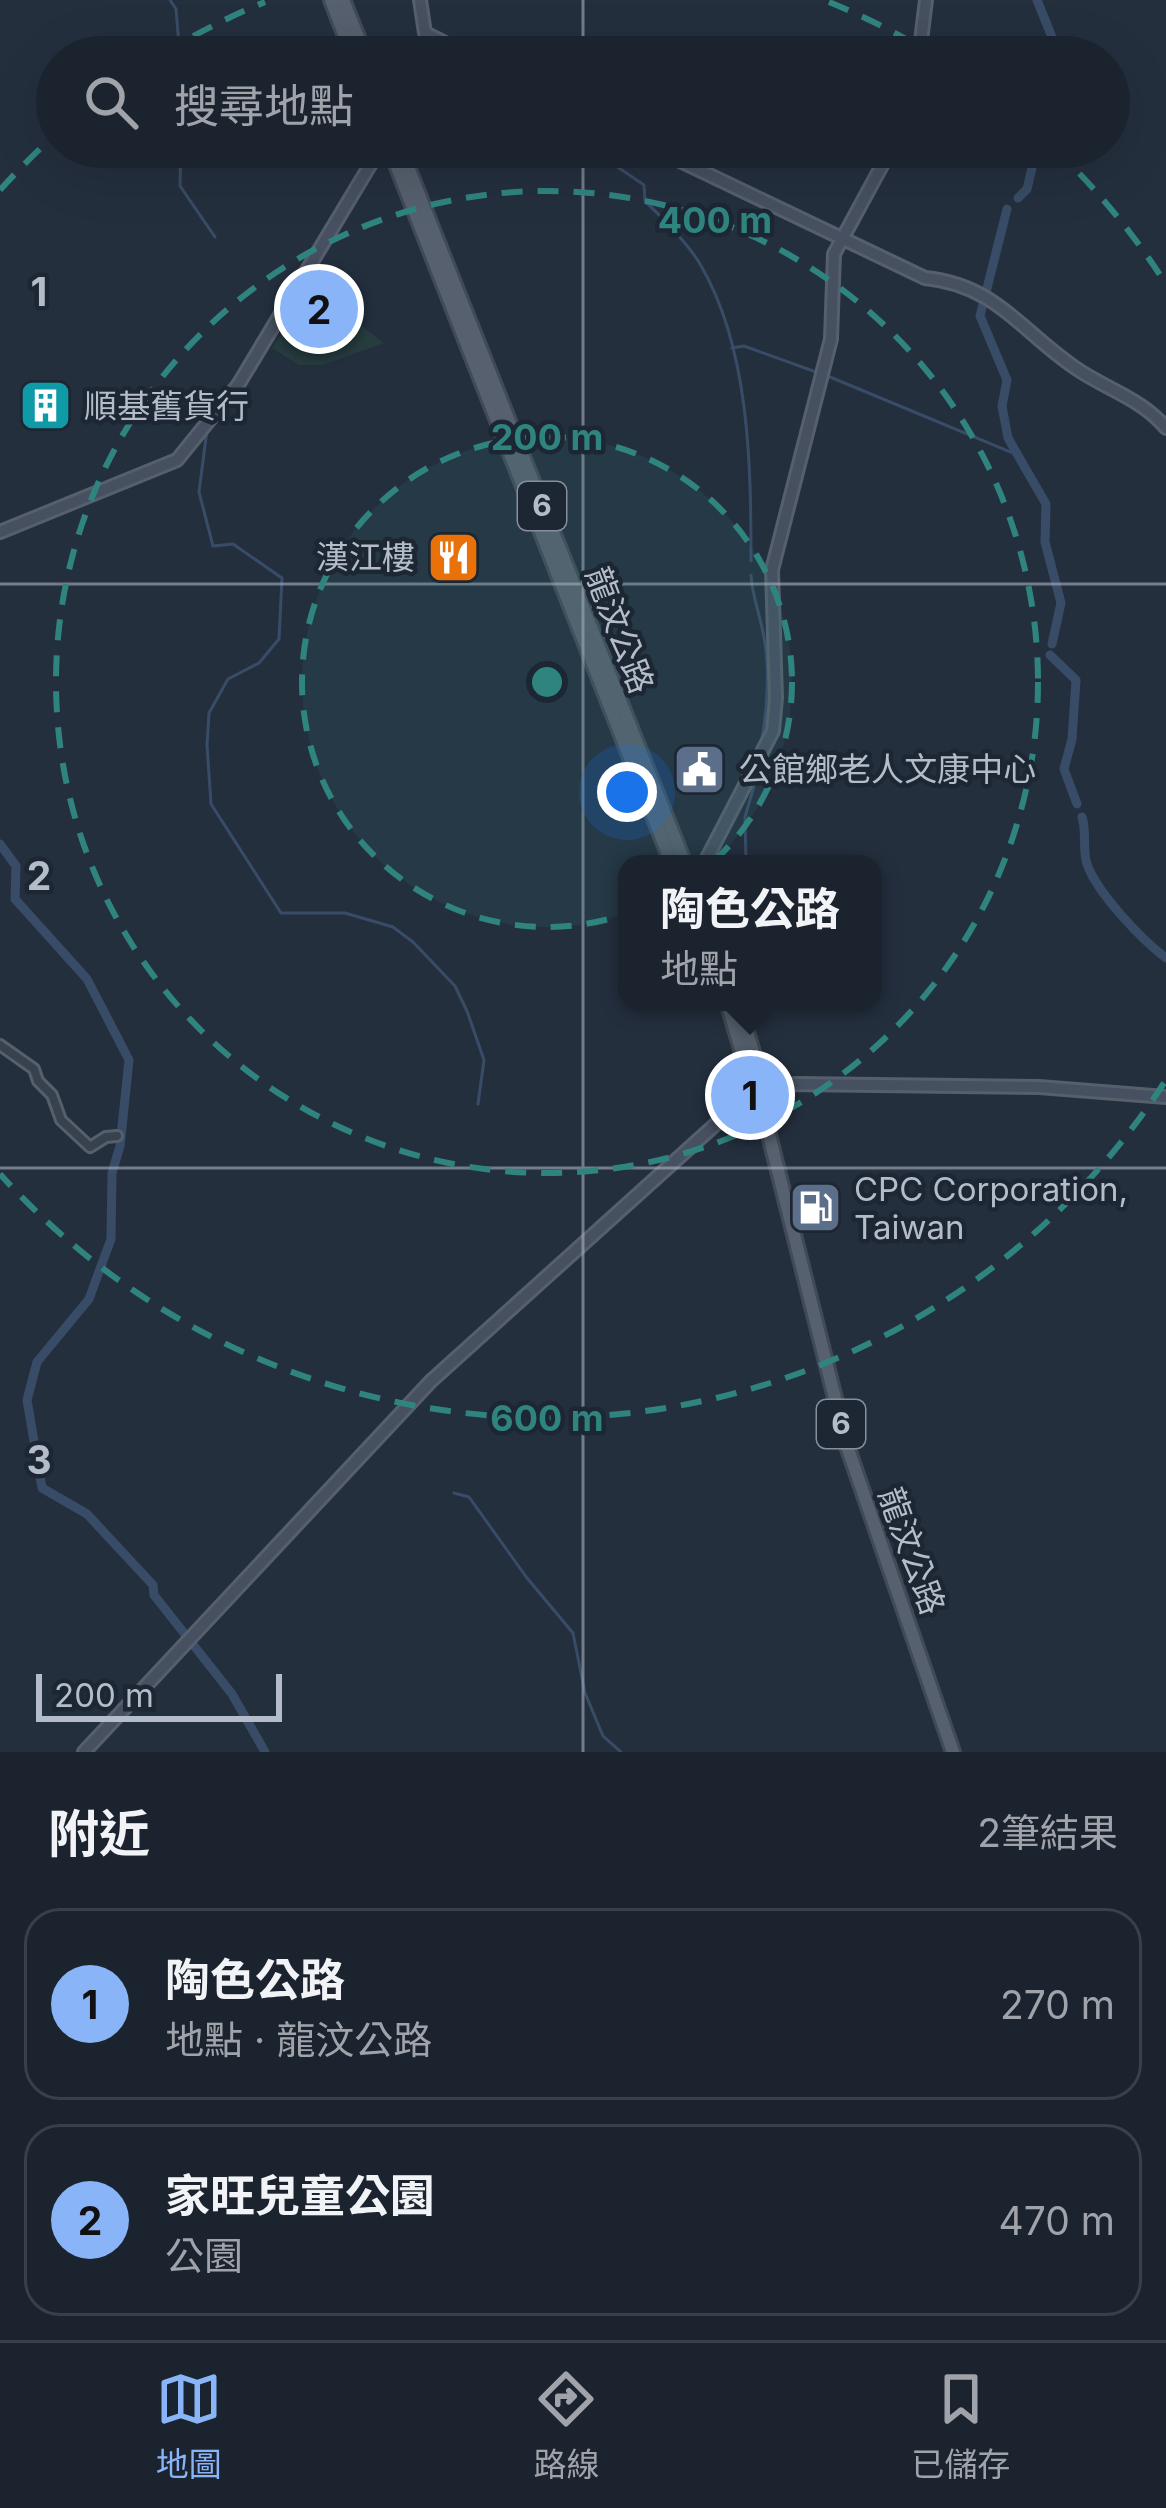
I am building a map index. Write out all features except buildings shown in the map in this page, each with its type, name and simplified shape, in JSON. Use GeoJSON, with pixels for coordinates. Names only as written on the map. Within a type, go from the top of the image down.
{"type":"FeatureCollection","features":[{"type":"Feature","properties":{"kind":"main road"},"geometry":{"type":"LineString","coordinates":[[331,0],[345,36]]}},
{"type":"Feature","properties":{"kind":"main road"},"geometry":{"type":"LineString","coordinates":[[343,0],[358,36]]}},
{"type":"Feature","properties":{"kind":"main road","name":"龍汶公路"},"geometry":{"type":"LineString","coordinates":[[394,168],[681,855]]}},
{"type":"Feature","properties":{"kind":"main road","name":"龍汶公路"},"geometry":{"type":"LineString","coordinates":[[408,168],[476,356]]}},
{"type":"Feature","properties":{"kind":"main road","name":"龍汶公路"},"geometry":{"type":"LineString","coordinates":[[547,531],[669,855]]}},
{"type":"Feature","properties":{"kind":"main road","name":"龍汶公路"},"geometry":{"type":"LineString","coordinates":[[730,1011],[746,1066],[758,1088]]}},
{"type":"Feature","properties":{"kind":"main road","name":"龍汶公路"},"geometry":{"type":"LineString","coordinates":[[741,1011],[847,1446],[953,1752]]}},
{"type":"Feature","properties":{"kind":"street"},"geometry":{"type":"LineString","coordinates":[[420,0],[425,33],[431,36]]}},
{"type":"Feature","properties":{"kind":"street"},"geometry":{"type":"LineString","coordinates":[[922,36],[926,0]]}},
{"type":"Feature","properties":{"kind":"street"},"geometry":{"type":"LineString","coordinates":[[0,532],[178,460],[238,385],[372,168]]}},
{"type":"Feature","properties":{"kind":"street"},"geometry":{"type":"LineString","coordinates":[[696,168],[926,278],[950,280],[1009,310],[1074,368],[1123,391],[1166,428]]}},
{"type":"Feature","properties":{"kind":"street"},"geometry":{"type":"LineString","coordinates":[[709,855],[772,731],[776,698],[772,570],[832,339],[834,254],[880,168]]}},
{"type":"Feature","properties":{"kind":"street"},"geometry":{"type":"LineString","coordinates":[[0,1045],[34,1069],[52,1095],[61,1120],[90,1147],[117,1136]]}},
{"type":"Feature","properties":{"kind":"street"},"geometry":{"type":"LineString","coordinates":[[84,1752],[455,1358],[758,1088],[796,1084],[1039,1087],[1166,1097]]}},
{"type":"Feature","properties":{"kind":"green space"},"geometry":{"type":"Polygon","coordinates":[[[310,286],[384,343],[323,365],[299,365],[272,348],[310,286]]]}},
{"type":"Feature","properties":{"kind":"waterway"},"geometry":{"type":"LineString","coordinates":[[170,0],[176,9],[178,36]]}},
{"type":"Feature","properties":{"kind":"waterway"},"geometry":{"type":"LineString","coordinates":[[1037,0],[1052,36]]}},
{"type":"Feature","properties":{"kind":"waterway"},"geometry":{"type":"LineString","coordinates":[[180,168],[180,186],[215,237]]}},
{"type":"Feature","properties":{"kind":"waterway"},"geometry":{"type":"LineString","coordinates":[[619,168],[644,185],[645,201],[688,247],[717,297],[744,409],[751,561]]}},
{"type":"Feature","properties":{"kind":"waterway"},"geometry":{"type":"LineString","coordinates":[[1018,198],[1027,189],[1032,168]]}},
{"type":"Feature","properties":{"kind":"waterway"},"geometry":{"type":"LineString","coordinates":[[1007,209],[980,316],[1007,380],[1002,406],[1008,438],[1046,504],[1045,542],[1061,603],[1052,644]]}},
{"type":"Feature","properties":{"kind":"waterway"},"geometry":{"type":"LineString","coordinates":[[732,348],[744,346],[816,372]]}},
{"type":"Feature","properties":{"kind":"waterway"},"geometry":{"type":"LineString","coordinates":[[830,377],[1018,455]]}},
{"type":"Feature","properties":{"kind":"waterway"},"geometry":{"type":"LineString","coordinates":[[207,430],[199,492],[213,546],[233,544],[282,578],[279,639],[259,663],[228,679],[209,713],[211,804],[281,913],[345,913],[393,927],[455,986],[484,1060],[478,1104]]}},
{"type":"Feature","properties":{"kind":"waterway"},"geometry":{"type":"LineString","coordinates":[[751,575],[767,658],[762,738]]}},
{"type":"Feature","properties":{"kind":"waterway"},"geometry":{"type":"LineString","coordinates":[[1050,655],[1076,680],[1072,739],[1064,769],[1077,804]]}},
{"type":"Feature","properties":{"kind":"waterway"},"geometry":{"type":"LineString","coordinates":[[746,855],[745,817],[759,769]]}},
{"type":"Feature","properties":{"kind":"waterway"},"geometry":{"type":"LineString","coordinates":[[1082,817],[1092,876],[1121,915],[1166,958]]}},
{"type":"Feature","properties":{"kind":"waterway"},"geometry":{"type":"LineString","coordinates":[[0,844],[16,866],[15,899],[87,979],[129,1060],[120,1146],[112,1173],[111,1239],[89,1299],[37,1362],[27,1400],[42,1488],[87,1514],[153,1585],[154,1595],[232,1694],[265,1752]]}},
{"type":"Feature","properties":{"kind":"waterway"},"geometry":{"type":"LineString","coordinates":[[454,1493],[469,1497],[573,1633],[585,1693],[603,1736],[621,1752]]}},
{"type":"Feature","properties":{"kind":"place","name":"家旺兒童公園"},"geometry":{"type":"Point","coordinates":[319,309]}},
{"type":"Feature","properties":{"kind":"place","name":"順基舊貨行"},"geometry":{"type":"Point","coordinates":[45,406]}},
{"type":"Feature","properties":{"kind":"place","name":"漢江樓"},"geometry":{"type":"Point","coordinates":[454,557]}},
{"type":"Feature","properties":{"kind":"place","name":"公館鄉老人文康中心"},"geometry":{"type":"Point","coordinates":[700,769]}},
{"type":"Feature","properties":{"kind":"place","name":"陶色公路"},"geometry":{"type":"Point","coordinates":[750,1095]}},
{"type":"Feature","properties":{"kind":"place","name":"CPC Corporation, Taiwan"},"geometry":{"type":"Point","coordinates":[815,1208]}}]}
